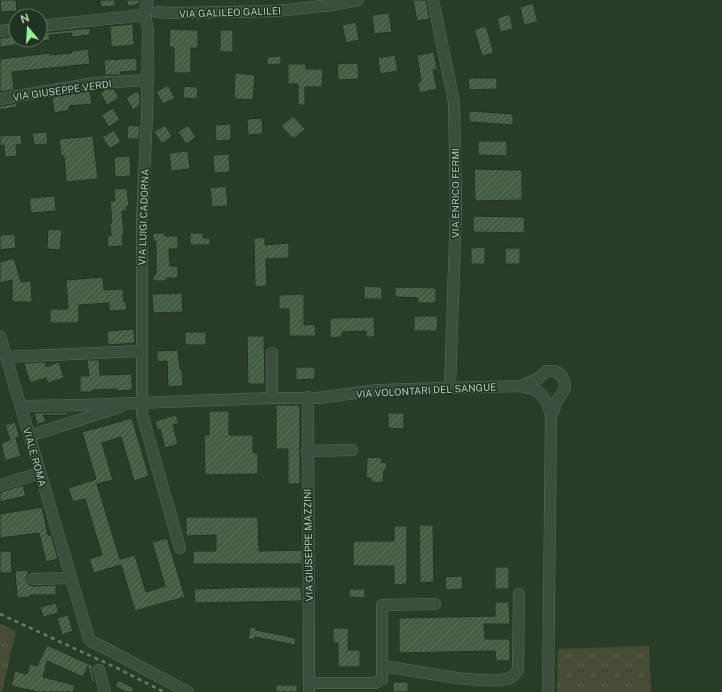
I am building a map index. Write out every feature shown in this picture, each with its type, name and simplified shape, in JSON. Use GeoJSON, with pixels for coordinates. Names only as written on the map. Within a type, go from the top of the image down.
{"type":"FeatureCollection","features":[{"type":"Feature","properties":{"kind":"street","name":"VIA GALILEO GALILEI"},"geometry":{"type":"LineString","coordinates":[[48,25],[150,11],[172,13],[276,11],[332,2],[358,0]]}},
{"type":"Feature","properties":{"kind":"street","name":"VIA ENRICO FERMI"},"geometry":{"type":"LineString","coordinates":[[433,0],[454,102],[456,207],[450,387]]}},
{"type":"Feature","properties":{"kind":"street","name":"VIA LUIGI CADORNA"},"geometry":{"type":"LineString","coordinates":[[137,403],[141,351],[142,221],[148,80],[148,31],[150,11]]}},
{"type":"Feature","properties":{"kind":"street","name":"VIA GIUSEPPE VERDI"},"geometry":{"type":"LineString","coordinates":[[0,99],[94,83],[148,80]]}},
{"type":"Feature","properties":{"kind":"street","name":"VIALE ROMA"},"geometry":{"type":"LineString","coordinates":[[0,336],[89,639],[92,642],[188,692]]}},
{"type":"Feature","properties":{"kind":"street"},"geometry":{"type":"LineString","coordinates":[[6,357],[141,351]]}},
{"type":"Feature","properties":{"kind":"street"},"geometry":{"type":"LineString","coordinates":[[272,353],[272,398]]}},
{"type":"Feature","properties":{"kind":"street","name":"VIA VOLONTARI DEL SANGUE"},"geometry":{"type":"LineString","coordinates":[[520,386],[549,371],[555,371],[560,374],[564,379],[565,384],[564,390],[556,403],[551,417],[548,692]]}},
{"type":"Feature","properties":{"kind":"street","name":"VIA VOLONTARI DEL SANGUE"},"geometry":{"type":"LineString","coordinates":[[539,377],[537,385],[551,417]]}},
{"type":"Feature","properties":{"kind":"street","name":"VIA VOLONTARI DEL SANGUE"},"geometry":{"type":"LineString","coordinates":[[308,397],[332,397],[378,390],[520,386],[552,398],[560,396]]}},
{"type":"Feature","properties":{"kind":"street"},"geometry":{"type":"LineString","coordinates":[[20,406],[308,397]]}},
{"type":"Feature","properties":{"kind":"street","name":"VIA GIUSEPPE MAZZINI"},"geometry":{"type":"LineString","coordinates":[[308,397],[307,451],[310,687]]}},
{"type":"Feature","properties":{"kind":"street"},"geometry":{"type":"LineString","coordinates":[[29,436],[137,403]]}},
{"type":"Feature","properties":{"kind":"street"},"geometry":{"type":"LineString","coordinates":[[137,403],[142,414],[180,548]]}},
{"type":"Feature","properties":{"kind":"street"},"geometry":{"type":"LineString","coordinates":[[85,405],[85,419]]}},
{"type":"Feature","properties":{"kind":"street"},"geometry":{"type":"LineString","coordinates":[[307,451],[352,450]]}},
{"type":"Feature","properties":{"kind":"street"},"geometry":{"type":"LineString","coordinates":[[0,485],[40,473]]}},
{"type":"Feature","properties":{"kind":"street"},"geometry":{"type":"LineString","coordinates":[[33,580],[70,578]]}},
{"type":"Feature","properties":{"kind":"street"},"geometry":{"type":"LineString","coordinates":[[382,666],[429,674],[485,680],[500,680],[512,677],[518,670],[519,594]]}},
{"type":"Feature","properties":{"kind":"street"},"geometry":{"type":"LineString","coordinates":[[310,687],[375,683],[382,678],[382,605],[435,604]]}},
{"type":"Feature","properties":{"kind":"street"},"geometry":{"type":"LineString","coordinates":[[99,670],[105,692]]}},
{"type":"Feature","properties":{"kind":"green space"},"geometry":{"type":"Polygon","coordinates":[[[0,624],[16,631],[2,692],[0,692],[0,624]]]}},
{"type":"Feature","properties":{"kind":"green space"},"geometry":{"type":"Polygon","coordinates":[[[649,646],[651,692],[557,692],[558,649],[649,646]]]}},
{"type":"Feature","properties":{"kind":"building"},"geometry":{"type":"Polygon","coordinates":[[[0,0],[16,0],[17,8],[8,8],[8,12],[1,12],[0,0]]]}},
{"type":"Feature","properties":{"kind":"building"},"geometry":{"type":"Polygon","coordinates":[[[100,0],[115,0],[115,6],[101,7],[100,0]]]}},
{"type":"Feature","properties":{"kind":"building"},"geometry":{"type":"Polygon","coordinates":[[[126,0],[141,0],[140,3],[129,7],[126,0]]]}},
{"type":"Feature","properties":{"kind":"building"},"geometry":{"type":"Polygon","coordinates":[[[413,0],[426,0],[430,19],[417,21],[413,0]]]}},
{"type":"Feature","properties":{"kind":"building"},"geometry":{"type":"Polygon","coordinates":[[[533,3],[538,22],[524,25],[520,7],[533,3]]]}},
{"type":"Feature","properties":{"kind":"building"},"geometry":{"type":"Polygon","coordinates":[[[389,13],[392,32],[374,34],[372,15],[389,13]]]}},
{"type":"Feature","properties":{"kind":"building"},"geometry":{"type":"Polygon","coordinates":[[[510,14],[513,29],[500,32],[497,18],[510,14]]]}},
{"type":"Feature","properties":{"kind":"building"},"geometry":{"type":"Polygon","coordinates":[[[356,22],[359,40],[346,43],[342,25],[356,22]]]}},
{"type":"Feature","properties":{"kind":"building"},"geometry":{"type":"Polygon","coordinates":[[[133,24],[134,45],[111,47],[110,26],[133,24]]]}},
{"type":"Feature","properties":{"kind":"building"},"geometry":{"type":"Polygon","coordinates":[[[486,26],[494,53],[482,56],[474,29],[486,26]]]}},
{"type":"Feature","properties":{"kind":"building"},"geometry":{"type":"Polygon","coordinates":[[[90,28],[90,35],[72,37],[72,33],[49,35],[50,40],[48,40],[48,32],[90,28]]]}},
{"type":"Feature","properties":{"kind":"building"},"geometry":{"type":"Polygon","coordinates":[[[170,29],[198,30],[198,48],[191,48],[191,73],[174,73],[174,48],[169,47],[170,29]]]}},
{"type":"Feature","properties":{"kind":"building"},"geometry":{"type":"Polygon","coordinates":[[[220,30],[233,30],[233,52],[220,52],[220,30]]]}},
{"type":"Feature","properties":{"kind":"building"},"geometry":{"type":"Polygon","coordinates":[[[8,37],[8,46],[0,47],[0,38],[8,37]]]}},
{"type":"Feature","properties":{"kind":"building"},"geometry":{"type":"Polygon","coordinates":[[[88,49],[90,64],[12,72],[14,90],[0,92],[0,59],[50,53],[50,55],[72,53],[72,51],[88,49]]]}},
{"type":"Feature","properties":{"kind":"building"},"geometry":{"type":"Polygon","coordinates":[[[434,52],[437,69],[433,70],[437,89],[420,93],[417,83],[421,82],[417,55],[434,52]]]}},
{"type":"Feature","properties":{"kind":"building"},"geometry":{"type":"Polygon","coordinates":[[[395,55],[398,71],[380,74],[378,58],[395,55]]]}},
{"type":"Feature","properties":{"kind":"building"},"geometry":{"type":"Polygon","coordinates":[[[281,56],[281,64],[267,65],[267,57],[281,56]]]}},
{"type":"Feature","properties":{"kind":"building"},"geometry":{"type":"Polygon","coordinates":[[[137,58],[137,71],[120,72],[121,75],[105,75],[104,60],[137,58]]]}},
{"type":"Feature","properties":{"kind":"building"},"geometry":{"type":"Polygon","coordinates":[[[358,63],[359,79],[338,80],[337,64],[358,63]]]}},
{"type":"Feature","properties":{"kind":"building"},"geometry":{"type":"Polygon","coordinates":[[[288,64],[306,64],[306,69],[323,69],[322,87],[305,87],[305,105],[298,105],[298,84],[288,84],[288,64]]]}},
{"type":"Feature","properties":{"kind":"building"},"geometry":{"type":"Polygon","coordinates":[[[235,73],[255,75],[253,100],[234,99],[235,73]]]}},
{"type":"Feature","properties":{"kind":"building"},"geometry":{"type":"Polygon","coordinates":[[[468,78],[497,78],[497,89],[469,90],[468,78]]]}},
{"type":"Feature","properties":{"kind":"building"},"geometry":{"type":"Polygon","coordinates":[[[168,85],[175,98],[163,104],[156,92],[168,85]]]}},
{"type":"Feature","properties":{"kind":"building"},"geometry":{"type":"Polygon","coordinates":[[[184,86],[198,87],[197,99],[183,98],[184,86]]]}},
{"type":"Feature","properties":{"kind":"building"},"geometry":{"type":"Polygon","coordinates":[[[106,89],[114,89],[119,98],[107,105],[100,93],[106,89]]]}},
{"type":"Feature","properties":{"kind":"building"},"geometry":{"type":"Polygon","coordinates":[[[90,91],[92,104],[69,106],[70,110],[54,113],[52,97],[90,91]]]}},
{"type":"Feature","properties":{"kind":"building"},"geometry":{"type":"Polygon","coordinates":[[[137,91],[140,95],[140,105],[133,110],[126,98],[137,91]]]}},
{"type":"Feature","properties":{"kind":"building"},"geometry":{"type":"Polygon","coordinates":[[[17,103],[17,107],[0,110],[0,106],[17,103]]]}},
{"type":"Feature","properties":{"kind":"building"},"geometry":{"type":"Polygon","coordinates":[[[113,108],[120,120],[109,127],[101,115],[113,108]]]}},
{"type":"Feature","properties":{"kind":"building"},"geometry":{"type":"Polygon","coordinates":[[[469,111],[513,114],[513,125],[469,122],[469,111]]]}},
{"type":"Feature","properties":{"kind":"building"},"geometry":{"type":"Polygon","coordinates":[[[293,116],[305,129],[293,139],[281,126],[293,116]]]}},
{"type":"Feature","properties":{"kind":"building"},"geometry":{"type":"Polygon","coordinates":[[[262,118],[263,134],[248,135],[247,119],[262,118]]]}},
{"type":"Feature","properties":{"kind":"building"},"geometry":{"type":"Polygon","coordinates":[[[231,124],[231,140],[216,141],[215,125],[231,124]]]}},
{"type":"Feature","properties":{"kind":"building"},"geometry":{"type":"Polygon","coordinates":[[[128,125],[140,126],[139,139],[127,139],[128,125]]]}},
{"type":"Feature","properties":{"kind":"building"},"geometry":{"type":"Polygon","coordinates":[[[165,125],[172,136],[162,144],[154,132],[165,125]]]}},
{"type":"Feature","properties":{"kind":"building"},"geometry":{"type":"Polygon","coordinates":[[[188,125],[196,137],[186,144],[178,132],[188,125]]]}},
{"type":"Feature","properties":{"kind":"building"},"geometry":{"type":"Polygon","coordinates":[[[114,130],[121,142],[109,148],[102,137],[114,130]]]}},
{"type":"Feature","properties":{"kind":"building"},"geometry":{"type":"Polygon","coordinates":[[[47,132],[48,144],[34,145],[32,133],[47,132]]]}},
{"type":"Feature","properties":{"kind":"building"},"geometry":{"type":"Polygon","coordinates":[[[21,135],[22,144],[16,145],[17,156],[5,157],[4,145],[0,146],[0,136],[21,135]]]}},
{"type":"Feature","properties":{"kind":"building"},"geometry":{"type":"Polygon","coordinates":[[[93,136],[98,179],[66,182],[64,156],[61,156],[59,139],[93,136]]]}},
{"type":"Feature","properties":{"kind":"building"},"geometry":{"type":"Polygon","coordinates":[[[478,141],[507,141],[507,156],[478,155],[478,141]]]}},
{"type":"Feature","properties":{"kind":"building"},"geometry":{"type":"Polygon","coordinates":[[[188,151],[190,169],[171,171],[169,153],[188,151]]]}},
{"type":"Feature","properties":{"kind":"building"},"geometry":{"type":"Polygon","coordinates":[[[229,154],[230,172],[214,173],[213,155],[229,154]]]}},
{"type":"Feature","properties":{"kind":"building"},"geometry":{"type":"Polygon","coordinates":[[[130,156],[131,176],[115,177],[114,157],[130,156]]]}},
{"type":"Feature","properties":{"kind":"building"},"geometry":{"type":"Polygon","coordinates":[[[474,169],[522,170],[522,200],[475,201],[474,169]]]}},
{"type":"Feature","properties":{"kind":"building"},"geometry":{"type":"Polygon","coordinates":[[[226,186],[228,206],[212,207],[210,188],[226,186]]]}},
{"type":"Feature","properties":{"kind":"building"},"geometry":{"type":"Polygon","coordinates":[[[127,188],[129,207],[126,207],[127,211],[122,211],[124,236],[122,236],[123,246],[108,247],[107,236],[111,236],[110,223],[112,223],[110,201],[115,201],[114,189],[127,188]]]}},
{"type":"Feature","properties":{"kind":"building"},"geometry":{"type":"Polygon","coordinates":[[[55,196],[56,211],[31,213],[29,198],[55,196]]]}},
{"type":"Feature","properties":{"kind":"building"},"geometry":{"type":"Polygon","coordinates":[[[473,216],[525,217],[524,233],[473,232],[473,216]]]}},
{"type":"Feature","properties":{"kind":"building"},"geometry":{"type":"Polygon","coordinates":[[[48,229],[62,230],[60,250],[47,249],[48,229]]]}},
{"type":"Feature","properties":{"kind":"building"},"geometry":{"type":"Polygon","coordinates":[[[153,233],[165,233],[165,236],[178,236],[178,249],[169,249],[170,266],[178,266],[178,278],[166,278],[166,281],[153,281],[153,275],[156,275],[156,241],[153,241],[153,233]]]}},
{"type":"Feature","properties":{"kind":"building"},"geometry":{"type":"Polygon","coordinates":[[[190,233],[203,233],[203,238],[210,238],[210,245],[190,245],[190,233]]]}},
{"type":"Feature","properties":{"kind":"building"},"geometry":{"type":"Polygon","coordinates":[[[15,234],[16,248],[0,250],[0,235],[15,234]]]}},
{"type":"Feature","properties":{"kind":"building"},"geometry":{"type":"Polygon","coordinates":[[[265,237],[265,245],[289,243],[289,258],[266,259],[267,286],[255,287],[254,238],[265,237]]]}},
{"type":"Feature","properties":{"kind":"building"},"geometry":{"type":"Polygon","coordinates":[[[485,247],[485,264],[471,264],[471,248],[485,247]]]}},
{"type":"Feature","properties":{"kind":"building"},"geometry":{"type":"Polygon","coordinates":[[[505,248],[520,248],[520,264],[505,264],[505,248]]]}},
{"type":"Feature","properties":{"kind":"building"},"geometry":{"type":"Polygon","coordinates":[[[14,258],[21,282],[31,281],[32,302],[12,302],[12,280],[0,283],[0,262],[14,258]]]}},
{"type":"Feature","properties":{"kind":"building"},"geometry":{"type":"Polygon","coordinates":[[[103,277],[104,290],[123,289],[124,302],[126,302],[127,310],[109,311],[109,303],[79,305],[79,323],[50,323],[50,309],[68,309],[66,280],[103,277]]]}},
{"type":"Feature","properties":{"kind":"building"},"geometry":{"type":"Polygon","coordinates":[[[364,286],[382,287],[382,299],[364,299],[364,286]]]}},
{"type":"Feature","properties":{"kind":"building"},"geometry":{"type":"Polygon","coordinates":[[[395,287],[436,288],[436,303],[418,303],[418,298],[395,297],[395,287]]]}},
{"type":"Feature","properties":{"kind":"building"},"geometry":{"type":"Polygon","coordinates":[[[182,293],[183,312],[153,313],[152,294],[182,293]]]}},
{"type":"Feature","properties":{"kind":"building"},"geometry":{"type":"Polygon","coordinates":[[[304,294],[304,325],[315,324],[316,336],[289,336],[289,309],[279,309],[279,295],[304,294]]]}},
{"type":"Feature","properties":{"kind":"building"},"geometry":{"type":"Polygon","coordinates":[[[414,316],[438,316],[437,331],[414,331],[414,316]]]}},
{"type":"Feature","properties":{"kind":"building"},"geometry":{"type":"Polygon","coordinates":[[[374,317],[375,337],[366,337],[366,331],[342,332],[342,337],[330,338],[330,318],[374,317]]]}},
{"type":"Feature","properties":{"kind":"building"},"geometry":{"type":"Polygon","coordinates":[[[134,329],[135,343],[108,345],[107,331],[134,329]]]}},
{"type":"Feature","properties":{"kind":"building"},"geometry":{"type":"Polygon","coordinates":[[[185,332],[206,332],[206,345],[185,345],[185,332]]]}},
{"type":"Feature","properties":{"kind":"building"},"geometry":{"type":"Polygon","coordinates":[[[247,336],[264,336],[265,384],[248,384],[247,336]]]}},
{"type":"Feature","properties":{"kind":"building"},"geometry":{"type":"Polygon","coordinates":[[[178,350],[180,369],[182,369],[183,386],[168,387],[167,361],[157,362],[157,351],[178,350]]]}},
{"type":"Feature","properties":{"kind":"building"},"geometry":{"type":"Polygon","coordinates":[[[87,360],[99,360],[100,375],[132,374],[132,390],[117,391],[117,389],[80,392],[80,376],[89,376],[87,360]]]}},
{"type":"Feature","properties":{"kind":"building"},"geometry":{"type":"Polygon","coordinates":[[[45,362],[46,367],[59,362],[64,378],[48,383],[46,378],[30,383],[24,363],[45,362]]]}},
{"type":"Feature","properties":{"kind":"building"},"geometry":{"type":"Polygon","coordinates":[[[296,367],[315,367],[315,379],[296,380],[296,367]]]}},
{"type":"Feature","properties":{"kind":"building"},"geometry":{"type":"Polygon","coordinates":[[[276,405],[300,405],[300,484],[288,484],[288,449],[276,449],[276,405]]]}},
{"type":"Feature","properties":{"kind":"building"},"geometry":{"type":"Polygon","coordinates":[[[209,411],[229,411],[229,435],[253,435],[253,453],[258,453],[258,474],[205,475],[204,435],[209,435],[209,411]]]}},
{"type":"Feature","properties":{"kind":"building"},"geometry":{"type":"Polygon","coordinates":[[[67,412],[67,415],[43,415],[46,422],[37,424],[34,413],[67,412]]]}},
{"type":"Feature","properties":{"kind":"building"},"geometry":{"type":"Polygon","coordinates":[[[388,413],[404,413],[404,429],[388,428],[388,413]]]}},
{"type":"Feature","properties":{"kind":"building"},"geometry":{"type":"Polygon","coordinates":[[[176,415],[179,423],[173,425],[178,444],[165,448],[160,429],[157,430],[155,421],[176,415]]]}},
{"type":"Feature","properties":{"kind":"building"},"geometry":{"type":"Polygon","coordinates":[[[132,418],[149,476],[134,481],[121,437],[102,443],[113,480],[97,484],[120,559],[135,555],[146,592],[165,586],[152,542],[167,538],[185,597],[135,611],[121,565],[94,573],[89,559],[102,555],[85,499],[73,502],[68,488],[96,479],[82,432],[132,418]]]}},
{"type":"Feature","properties":{"kind":"building"},"geometry":{"type":"Polygon","coordinates":[[[15,422],[20,437],[16,438],[21,456],[5,461],[1,443],[10,440],[5,425],[15,422]]]}},
{"type":"Feature","properties":{"kind":"building"},"geometry":{"type":"Polygon","coordinates":[[[367,457],[382,458],[381,462],[387,463],[386,470],[384,470],[383,483],[371,482],[371,478],[366,478],[367,457]]]}},
{"type":"Feature","properties":{"kind":"building"},"geometry":{"type":"Polygon","coordinates":[[[23,485],[26,496],[0,502],[0,492],[23,485]]]}},
{"type":"Feature","properties":{"kind":"building"},"geometry":{"type":"Polygon","coordinates":[[[42,507],[48,535],[51,535],[58,559],[46,562],[39,533],[0,538],[0,514],[42,507]]]}},
{"type":"Feature","properties":{"kind":"building"},"geometry":{"type":"Polygon","coordinates":[[[186,517],[258,517],[259,551],[302,550],[302,564],[193,564],[193,551],[216,551],[216,535],[186,536],[186,517]]]}},
{"type":"Feature","properties":{"kind":"building"},"geometry":{"type":"Polygon","coordinates":[[[419,525],[433,525],[434,582],[420,583],[419,525]]]}},
{"type":"Feature","properties":{"kind":"building"},"geometry":{"type":"Polygon","coordinates":[[[394,526],[407,526],[407,584],[394,585],[394,566],[353,566],[353,541],[394,541],[394,526]]]}},
{"type":"Feature","properties":{"kind":"building"},"geometry":{"type":"Polygon","coordinates":[[[0,551],[11,551],[12,573],[0,573],[0,551]]]}},
{"type":"Feature","properties":{"kind":"building"},"geometry":{"type":"Polygon","coordinates":[[[495,567],[509,567],[509,589],[495,589],[495,567]]]}},
{"type":"Feature","properties":{"kind":"building"},"geometry":{"type":"Polygon","coordinates":[[[28,570],[26,580],[29,585],[56,585],[56,595],[30,595],[30,597],[17,598],[15,571],[28,570]]]}},
{"type":"Feature","properties":{"kind":"building"},"geometry":{"type":"Polygon","coordinates":[[[462,576],[463,589],[446,590],[445,577],[462,576]]]}},
{"type":"Feature","properties":{"kind":"building"},"geometry":{"type":"Polygon","coordinates":[[[301,587],[302,601],[195,603],[194,589],[301,587]]]}},
{"type":"Feature","properties":{"kind":"building"},"geometry":{"type":"Polygon","coordinates":[[[349,589],[365,589],[365,598],[349,597],[349,589]]]}},
{"type":"Feature","properties":{"kind":"building"},"geometry":{"type":"Polygon","coordinates":[[[495,602],[509,602],[510,624],[484,624],[485,639],[510,639],[510,661],[496,661],[495,651],[399,653],[399,618],[495,616],[495,602]]]}},
{"type":"Feature","properties":{"kind":"building"},"geometry":{"type":"Polygon","coordinates":[[[56,603],[59,613],[43,617],[40,607],[56,603]]]}},
{"type":"Feature","properties":{"kind":"building"},"geometry":{"type":"Polygon","coordinates":[[[68,615],[73,631],[62,635],[57,618],[68,615]]]}},
{"type":"Feature","properties":{"kind":"building"},"geometry":{"type":"Polygon","coordinates":[[[250,627],[257,628],[256,630],[296,638],[295,645],[255,637],[254,640],[248,639],[250,627]]]}},
{"type":"Feature","properties":{"kind":"building"},"geometry":{"type":"Polygon","coordinates":[[[333,628],[349,628],[348,650],[360,650],[360,667],[338,667],[338,643],[333,643],[333,628]]]}},
{"type":"Feature","properties":{"kind":"building"},"geometry":{"type":"Polygon","coordinates":[[[47,645],[93,666],[92,671],[95,683],[92,682],[88,666],[83,677],[47,661],[43,677],[75,685],[73,692],[38,692],[11,686],[15,671],[27,674],[30,664],[37,666],[47,645]]]}},
{"type":"Feature","properties":{"kind":"building"},"geometry":{"type":"Polygon","coordinates":[[[118,680],[134,688],[132,692],[126,692],[115,686],[118,680]]]}},
{"type":"Feature","properties":{"kind":"building"},"geometry":{"type":"Polygon","coordinates":[[[393,682],[408,682],[408,692],[393,692],[393,682]]]}},
{"type":"Feature","properties":{"kind":"building"},"geometry":{"type":"Polygon","coordinates":[[[276,685],[297,685],[297,692],[276,692],[276,685]]]}},
{"type":"Feature","properties":{"kind":"railway"},"geometry":{"type":"LineString","coordinates":[[0,614],[119,669],[164,692]]}}]}
